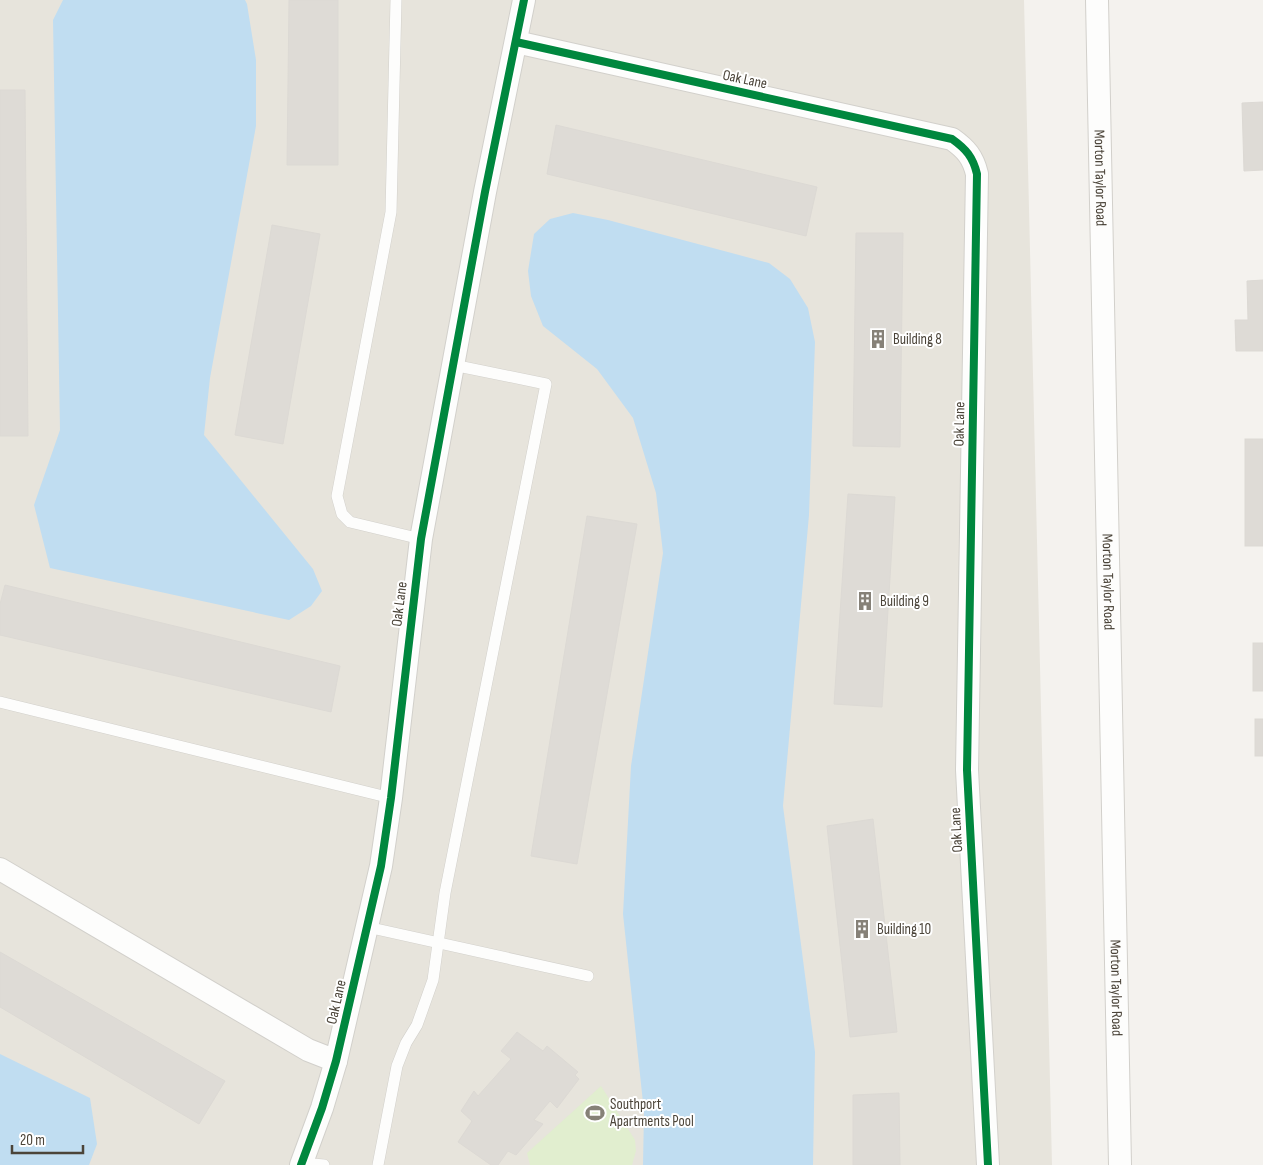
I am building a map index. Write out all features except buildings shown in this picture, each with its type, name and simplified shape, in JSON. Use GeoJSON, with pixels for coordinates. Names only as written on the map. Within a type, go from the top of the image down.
{"type":"FeatureCollection","features":[{"type":"Feature","properties":{"kind":"street","name":"Oak Lane"},"geometry":{"type":"LineString","coordinates":[[296,1164],[322,1108],[336,1061],[381,866],[391,798],[421,539],[524,0]]}},
{"type":"Feature","properties":{"kind":"street","name":"Morton Taylor Road"},"geometry":{"type":"LineString","coordinates":[[1097,0],[1120,1165]]}},
{"type":"Feature","properties":{"kind":"street","name":"Oak Lane"},"geometry":{"type":"LineString","coordinates":[[516,42],[952,139],[966,149],[974,161],[976,174],[967,770],[988,1165]]}},
{"type":"Feature","properties":{"kind":"street"},"geometry":{"type":"LineString","coordinates":[[0,869],[308,1050],[336,1061]]}},
{"type":"Feature","properties":{"kind":"lane"},"geometry":{"type":"LineString","coordinates":[[396,0],[391,212],[337,496],[342,514],[350,522],[421,539]]}},
{"type":"Feature","properties":{"kind":"lane"},"geometry":{"type":"LineString","coordinates":[[378,1165],[397,1066],[406,1043],[417,1024],[433,980],[447,883],[546,384],[454,365]]}},
{"type":"Feature","properties":{"kind":"lane"},"geometry":{"type":"LineString","coordinates":[[0,702],[391,798]]}},
{"type":"Feature","properties":{"kind":"lane"},"geometry":{"type":"LineString","coordinates":[[367,927],[588,976]]}},
{"type":"Feature","properties":{"kind":"lane"},"geometry":{"type":"LineString","coordinates":[[296,1164],[324,1165]]}},
{"type":"Feature","properties":{"kind":"shaded area"},"geometry":{"type":"Polygon","coordinates":[[[0,0],[1024,0],[1052,1165],[0,1165],[0,0]]]}},
{"type":"Feature","properties":{"kind":"green space","name":"Southport Apartments Pool"},"geometry":{"type":"Polygon","coordinates":[[[601,1086],[635,1140],[636,1151],[632,1165],[530,1165],[527,1153],[601,1086]]]}},
{"type":"Feature","properties":{"kind":"water"},"geometry":{"type":"Polygon","coordinates":[[[63,0],[245,0],[247,4],[256,60],[256,126],[210,378],[204,435],[313,569],[322,591],[311,606],[289,620],[50,568],[34,505],[60,430],[53,20],[63,0]]]}},
{"type":"Feature","properties":{"kind":"water"},"geometry":{"type":"Polygon","coordinates":[[[573,213],[608,220],[769,263],[790,279],[808,308],[815,342],[809,515],[783,806],[815,1052],[813,1165],[643,1165],[644,1112],[623,914],[631,766],[663,553],[656,493],[633,418],[597,369],[543,326],[531,296],[528,271],[534,234],[550,219],[573,213]]]}},
{"type":"Feature","properties":{"kind":"water"},"geometry":{"type":"Polygon","coordinates":[[[0,1054],[90,1098],[97,1144],[89,1165],[0,1165],[0,1054]]]}},
{"type":"Feature","properties":{"kind":"cycle path"},"geometry":{"type":"LineString","coordinates":[[301,1165],[322,1108],[336,1061],[381,866],[391,798],[421,539],[485,192],[524,0]]}},
{"type":"Feature","properties":{"kind":"cycle path"},"geometry":{"type":"LineString","coordinates":[[516,42],[952,139],[971,158],[977,174],[967,770],[988,1165]]}},
{"type":"Feature","properties":{"kind":"place","name":"Building 8"},"geometry":{"type":"Point","coordinates":[878,339]}},
{"type":"Feature","properties":{"kind":"place","name":"Building 9"},"geometry":{"type":"Point","coordinates":[865,601]}},
{"type":"Feature","properties":{"kind":"place","name":"Building 10"},"geometry":{"type":"Point","coordinates":[862,929]}},
{"type":"Feature","properties":{"kind":"place","name":"Southport Apartments Pool"},"geometry":{"type":"Point","coordinates":[595,1113]}}]}
